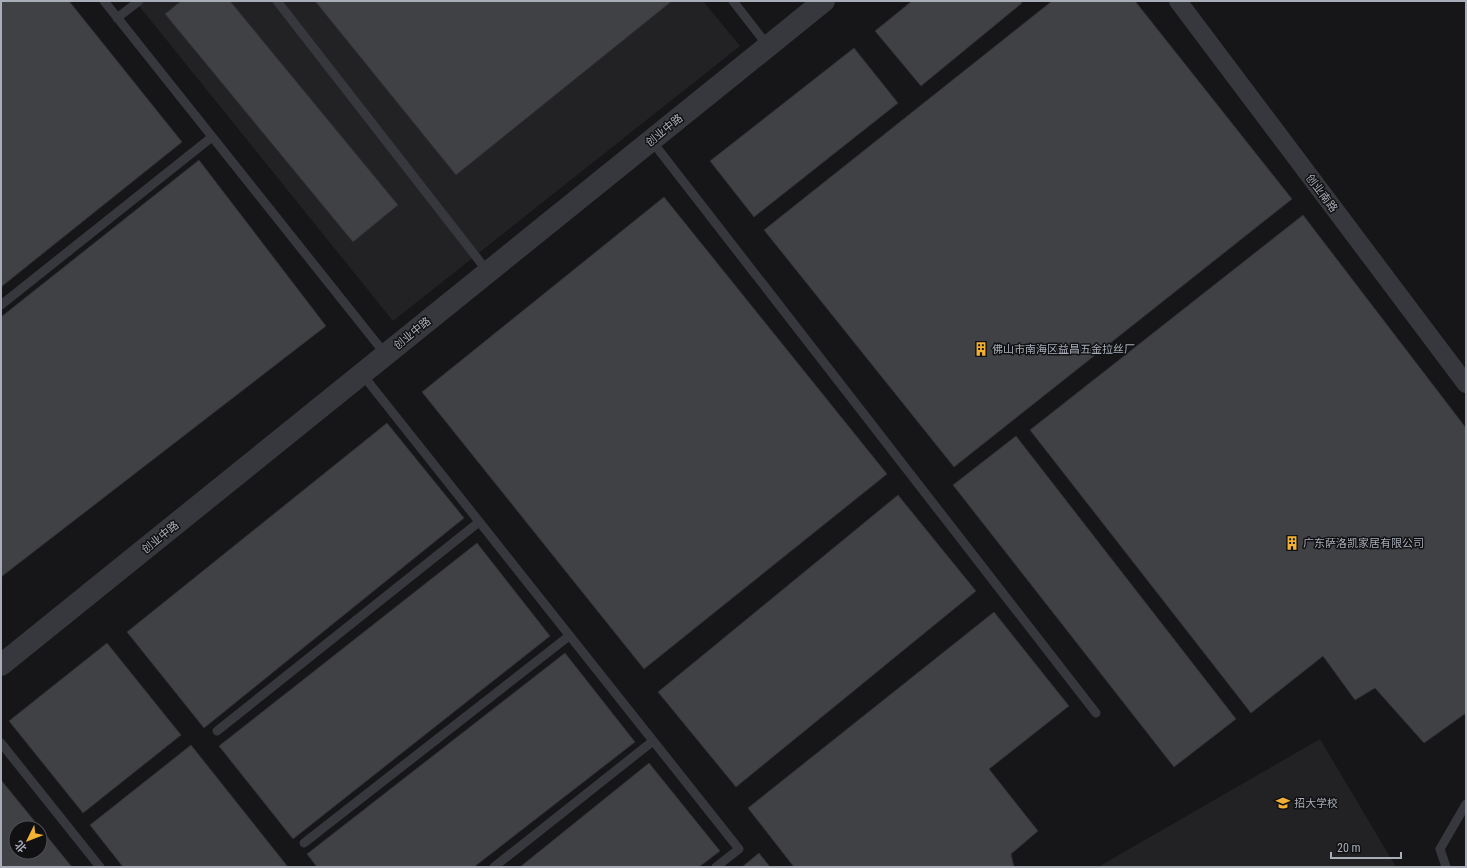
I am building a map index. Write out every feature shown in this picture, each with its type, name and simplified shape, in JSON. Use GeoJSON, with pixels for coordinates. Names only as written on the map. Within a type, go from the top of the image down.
{"type":"FeatureCollection","features":[{"type":"Feature","properties":{"kind":"street","name":"创业中路"},"geometry":{"type":"LineString","coordinates":[[1,665],[824,1]]}},
{"type":"Feature","properties":{"kind":"street","name":"创业南路"},"geometry":{"type":"LineString","coordinates":[[1178,1],[1466,384]]}},
{"type":"Feature","properties":{"kind":"lane"},"geometry":{"type":"LineString","coordinates":[[104,1],[386,355]]}},
{"type":"Feature","properties":{"kind":"lane"},"geometry":{"type":"LineString","coordinates":[[117,18],[139,1]]}},
{"type":"Feature","properties":{"kind":"lane"},"geometry":{"type":"LineString","coordinates":[[276,1],[488,272]]}},
{"type":"Feature","properties":{"kind":"lane"},"geometry":{"type":"LineString","coordinates":[[734,1],[768,46]]}},
{"type":"Feature","properties":{"kind":"lane"},"geometry":{"type":"LineString","coordinates":[[1,305],[212,137]]}},
{"type":"Feature","properties":{"kind":"lane"},"geometry":{"type":"LineString","coordinates":[[651,140],[1096,713]]}},
{"type":"Feature","properties":{"kind":"lane"},"geometry":{"type":"LineString","coordinates":[[362,374],[738,849],[716,867]]}},
{"type":"Feature","properties":{"kind":"lane"},"geometry":{"type":"LineString","coordinates":[[217,731],[479,522]]}},
{"type":"Feature","properties":{"kind":"lane"},"geometry":{"type":"LineString","coordinates":[[304,843],[569,636]]}},
{"type":"Feature","properties":{"kind":"lane"},"geometry":{"type":"LineString","coordinates":[[494,867],[653,741]]}},
{"type":"Feature","properties":{"kind":"lane"},"geometry":{"type":"LineString","coordinates":[[1,743],[100,867]]}},
{"type":"Feature","properties":{"kind":"lane"},"geometry":{"type":"LineString","coordinates":[[1446,867],[1440,849],[1466,804]]}},
{"type":"Feature","properties":{"kind":"shaded area"},"geometry":{"type":"Polygon","coordinates":[[[135,1],[703,1],[740,46],[393,321],[135,1]]]}},
{"type":"Feature","properties":{"kind":"shaded area","name":"招大学校"},"geometry":{"type":"Polygon","coordinates":[[[1320,739],[1396,867],[1098,867],[1320,739]]]}},
{"type":"Feature","properties":{"kind":"building"},"geometry":{"type":"Polygon","coordinates":[[[1,1],[69,1],[182,142],[1,287],[1,1]]]}},
{"type":"Feature","properties":{"kind":"building"},"geometry":{"type":"Polygon","coordinates":[[[181,1],[230,1],[398,205],[353,242],[165,14],[181,1]]]}},
{"type":"Feature","properties":{"kind":"building"},"geometry":{"type":"Polygon","coordinates":[[[315,1],[672,1],[456,175],[315,1]]]}},
{"type":"Feature","properties":{"kind":"building"},"geometry":{"type":"Polygon","coordinates":[[[912,1],[1020,1],[1022,3],[921,86],[875,31],[912,1]]]}},
{"type":"Feature","properties":{"kind":"building","name":"佛山市南海区益昌五金拉丝厂"},"geometry":{"type":"Polygon","coordinates":[[[1052,1],[1135,1],[1292,199],[954,467],[764,230],[1052,1]]]}},
{"type":"Feature","properties":{"kind":"building"},"geometry":{"type":"Polygon","coordinates":[[[854,48],[898,103],[754,217],[710,161],[854,48]]]}},
{"type":"Feature","properties":{"kind":"building"},"geometry":{"type":"Polygon","coordinates":[[[199,160],[326,326],[1,577],[1,317],[199,160]]]}},
{"type":"Feature","properties":{"kind":"building"},"geometry":{"type":"Polygon","coordinates":[[[664,197],[887,474],[644,669],[422,392],[664,197]]]}},
{"type":"Feature","properties":{"kind":"building","name":"广东萨洛凯家居有限公司"},"geometry":{"type":"Polygon","coordinates":[[[1303,215],[1466,428],[1466,713],[1424,743],[1375,688],[1355,700],[1323,656],[1251,713],[1030,430],[1303,215]]]}},
{"type":"Feature","properties":{"kind":"building"},"geometry":{"type":"Polygon","coordinates":[[[387,423],[464,518],[204,728],[127,632],[387,423]]]}},
{"type":"Feature","properties":{"kind":"building"},"geometry":{"type":"Polygon","coordinates":[[[1016,436],[1236,719],[1174,767],[953,485],[1016,436]]]}},
{"type":"Feature","properties":{"kind":"building"},"geometry":{"type":"Polygon","coordinates":[[[898,495],[976,591],[736,787],[658,692],[898,495]]]}},
{"type":"Feature","properties":{"kind":"building"},"geometry":{"type":"Polygon","coordinates":[[[477,543],[550,636],[293,839],[219,746],[477,543]]]}},
{"type":"Feature","properties":{"kind":"building"},"geometry":{"type":"Polygon","coordinates":[[[994,612],[1069,706],[989,769],[1038,831],[1011,854],[1014,867],[794,867],[748,808],[994,612]]]}},
{"type":"Feature","properties":{"kind":"building"},"geometry":{"type":"Polygon","coordinates":[[[107,643],[181,735],[83,813],[9,721],[107,643]]]}},
{"type":"Feature","properties":{"kind":"building"},"geometry":{"type":"Polygon","coordinates":[[[565,653],[635,742],[474,867],[317,867],[307,854],[565,653]]]}},
{"type":"Feature","properties":{"kind":"building"},"geometry":{"type":"Polygon","coordinates":[[[191,745],[288,867],[123,867],[90,825],[191,745]]]}},
{"type":"Feature","properties":{"kind":"building"},"geometry":{"type":"Polygon","coordinates":[[[649,763],[720,851],[699,867],[520,867],[649,763]]]}},
{"type":"Feature","properties":{"kind":"building"},"geometry":{"type":"Polygon","coordinates":[[[1,780],[34,820],[8,820],[8,860],[48,860],[48,838],[72,867],[1,867],[1,780]]]}},
{"type":"Feature","properties":{"kind":"building"},"geometry":{"type":"Polygon","coordinates":[[[759,853],[770,867],[742,867],[759,853]]]}},
{"type":"Feature","properties":{"kind":"place","name":"佛山市南海区益昌五金拉丝厂"},"geometry":{"type":"Point","coordinates":[981,349]}},
{"type":"Feature","properties":{"kind":"place","name":"广东萨洛凯家居有限公司"},"geometry":{"type":"Point","coordinates":[1292,543]}},
{"type":"Feature","properties":{"kind":"place","name":"招大学校"},"geometry":{"type":"Point","coordinates":[1283,803]}}]}
